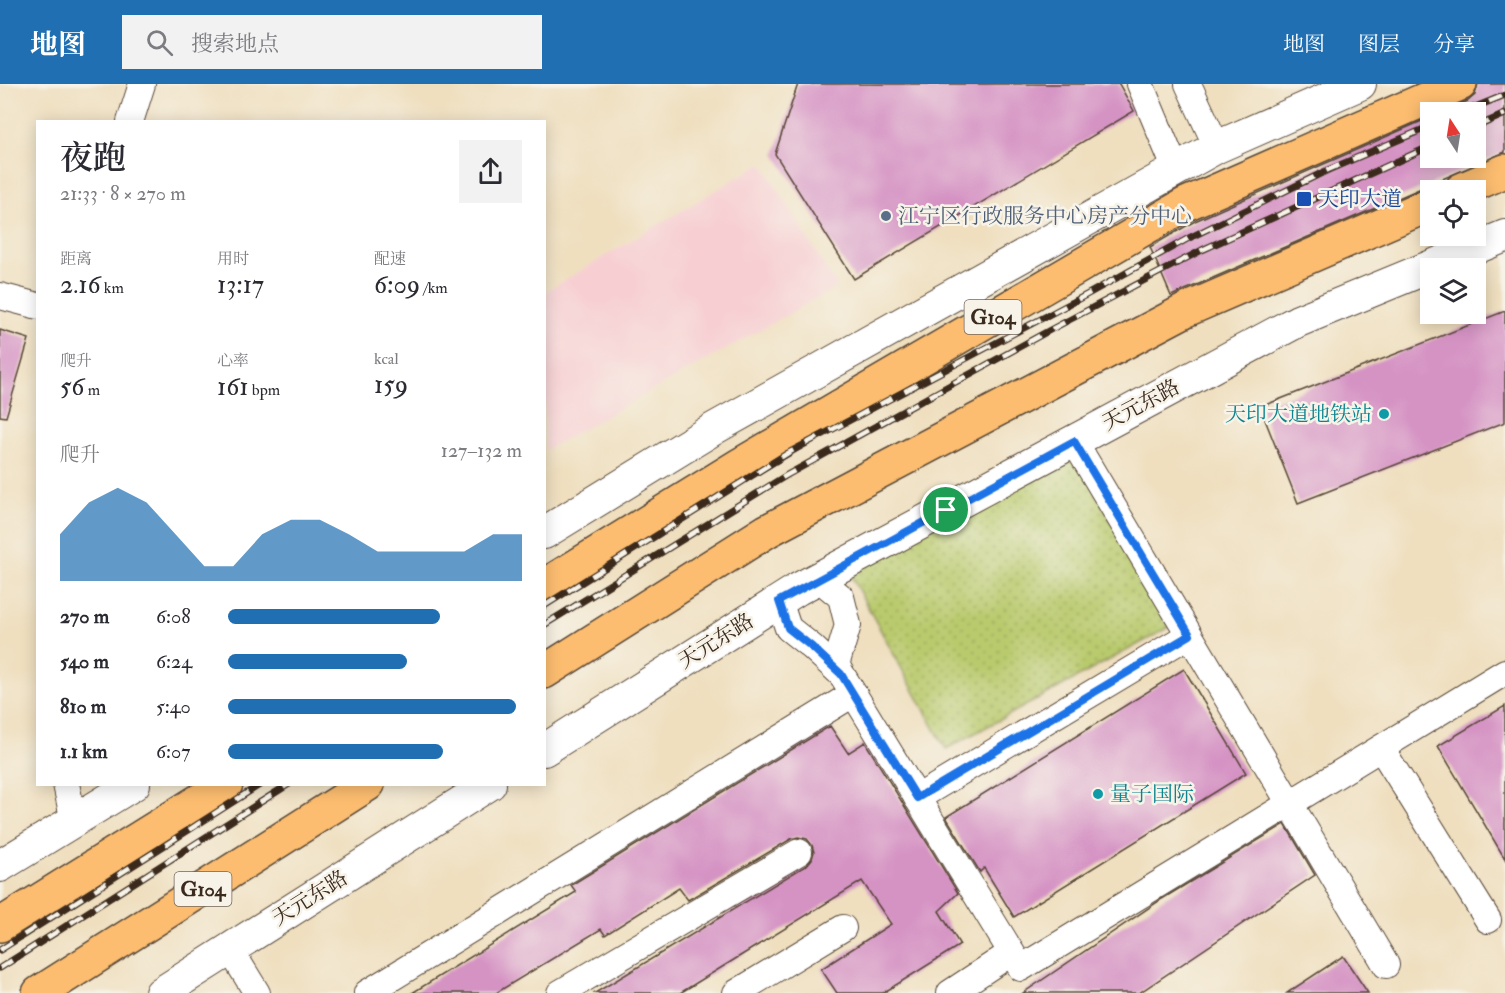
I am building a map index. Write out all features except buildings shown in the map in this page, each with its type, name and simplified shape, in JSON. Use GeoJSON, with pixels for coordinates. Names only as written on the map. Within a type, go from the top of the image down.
{"type":"FeatureCollection","features":[{"type":"Feature","properties":{"kind":"highway","name":"G104"},"geometry":{"type":"LineString","coordinates":[[546,585],[738,466],[1186,204],[1460,84]]}},
{"type":"Feature","properties":{"kind":"highway"},"geometry":{"type":"LineString","coordinates":[[1484,180],[1505,171]]}},
{"type":"Feature","properties":{"kind":"highway"},"geometry":{"type":"LineString","coordinates":[[546,671],[767,531],[1186,310],[1420,209]]}},
{"type":"Feature","properties":{"kind":"highway"},"geometry":{"type":"LineString","coordinates":[[0,926],[223,786]]}},
{"type":"Feature","properties":{"kind":"highway","name":"G104"},"geometry":{"type":"LineString","coordinates":[[39,993],[365,786]]}},
{"type":"Feature","properties":{"kind":"street"},"geometry":{"type":"LineString","coordinates":[[131,120],[142,84]]}},
{"type":"Feature","properties":{"kind":"street"},"geometry":{"type":"LineString","coordinates":[[1140,84],[1176,170]]}},
{"type":"Feature","properties":{"kind":"street"},"geometry":{"type":"LineString","coordinates":[[1188,84],[1217,147]]}},
{"type":"Feature","properties":{"kind":"street"},"geometry":{"type":"LineString","coordinates":[[546,532],[715,428],[1217,147],[1360,84]]}},
{"type":"Feature","properties":{"kind":"street","name":"天元东路"},"geometry":{"type":"LineString","coordinates":[[546,749],[818,578],[1298,321],[1505,236]]}},
{"type":"Feature","properties":{"kind":"street"},"geometry":{"type":"LineString","coordinates":[[0,296],[36,305]]}},
{"type":"Feature","properties":{"kind":"street"},"geometry":{"type":"LineString","coordinates":[[1074,441],[1386,965]]}},
{"type":"Feature","properties":{"kind":"street"},"geometry":{"type":"LineString","coordinates":[[818,578],[841,597],[848,625],[836,665],[1021,969],[1505,672]]}},
{"type":"Feature","properties":{"kind":"street"},"geometry":{"type":"LineString","coordinates":[[779,601],[788,628],[812,647],[847,684]]}},
{"type":"Feature","properties":{"kind":"street"},"geometry":{"type":"LineString","coordinates":[[917,798],[1190,635]]}},
{"type":"Feature","properties":{"kind":"street"},"geometry":{"type":"LineString","coordinates":[[367,993],[847,684]]}},
{"type":"Feature","properties":{"kind":"street"},"geometry":{"type":"LineString","coordinates":[[1381,748],[1488,920]]}},
{"type":"Feature","properties":{"kind":"street"},"geometry":{"type":"LineString","coordinates":[[66,786],[74,822]]}},
{"type":"Feature","properties":{"kind":"street"},"geometry":{"type":"LineString","coordinates":[[0,866],[131,786]]}},
{"type":"Feature","properties":{"kind":"street","name":"天元东路"},"geometry":{"type":"LineString","coordinates":[[161,993],[487,786]]}},
{"type":"Feature","properties":{"kind":"street"},"geometry":{"type":"LineString","coordinates":[[560,993],[799,852]]}},
{"type":"Feature","properties":{"kind":"street"},"geometry":{"type":"LineString","coordinates":[[736,993],[843,928]]}},
{"type":"Feature","properties":{"kind":"street"},"geometry":{"type":"LineString","coordinates":[[230,949],[257,993]]}},
{"type":"Feature","properties":{"kind":"street"},"geometry":{"type":"LineString","coordinates":[[950,993],[1011,952]]}},
{"type":"Feature","properties":{"kind":"shaded area"},"geometry":{"type":"Polygon","coordinates":[[[762,163],[837,287],[546,449],[546,291],[762,163]]]}},
{"type":"Feature","properties":{"kind":"green space"},"geometry":{"type":"Polygon","coordinates":[[[1072,449],[1170,627],[946,749],[848,571],[1072,449]]]}},
{"type":"Feature","properties":{"kind":"railway"},"geometry":{"type":"LineString","coordinates":[[1486,103],[1505,95]]}},
{"type":"Feature","properties":{"kind":"railway"},"geometry":{"type":"LineString","coordinates":[[1486,123],[1505,114]]}},
{"type":"Feature","properties":{"kind":"railway"},"geometry":{"type":"LineString","coordinates":[[546,605],[788,453],[1189,238],[1328,170],[1420,131]]}},
{"type":"Feature","properties":{"kind":"railway"},"geometry":{"type":"LineString","coordinates":[[546,624],[787,475],[1050,330],[1202,250],[1420,151]]}},
{"type":"Feature","properties":{"kind":"railway"},"geometry":{"type":"LineString","coordinates":[[0,950],[258,786]]}},
{"type":"Feature","properties":{"kind":"railway"},"geometry":{"type":"LineString","coordinates":[[0,968],[286,786]]}},
{"type":"Feature","properties":{"kind":"place","name":"天印大道"},"geometry":{"type":"Point","coordinates":[1304,199]}},
{"type":"Feature","properties":{"kind":"place","name":"江宁区行政服务中心房产分中心"},"geometry":{"type":"Point","coordinates":[886,216]}},
{"type":"Feature","properties":{"kind":"place","name":"天印大道地铁站"},"geometry":{"type":"Point","coordinates":[1384,414]}},
{"type":"Feature","properties":{"kind":"place","name":"量子国际"},"geometry":{"type":"Point","coordinates":[1098,794]}},
{"type":"Feature","properties":{"kind":"route"},"geometry":{"type":"LineString","coordinates":[[1074,441],[1190,635],[917,798],[841,674],[788,628],[779,601],[946,510],[1074,441]]}}]}
